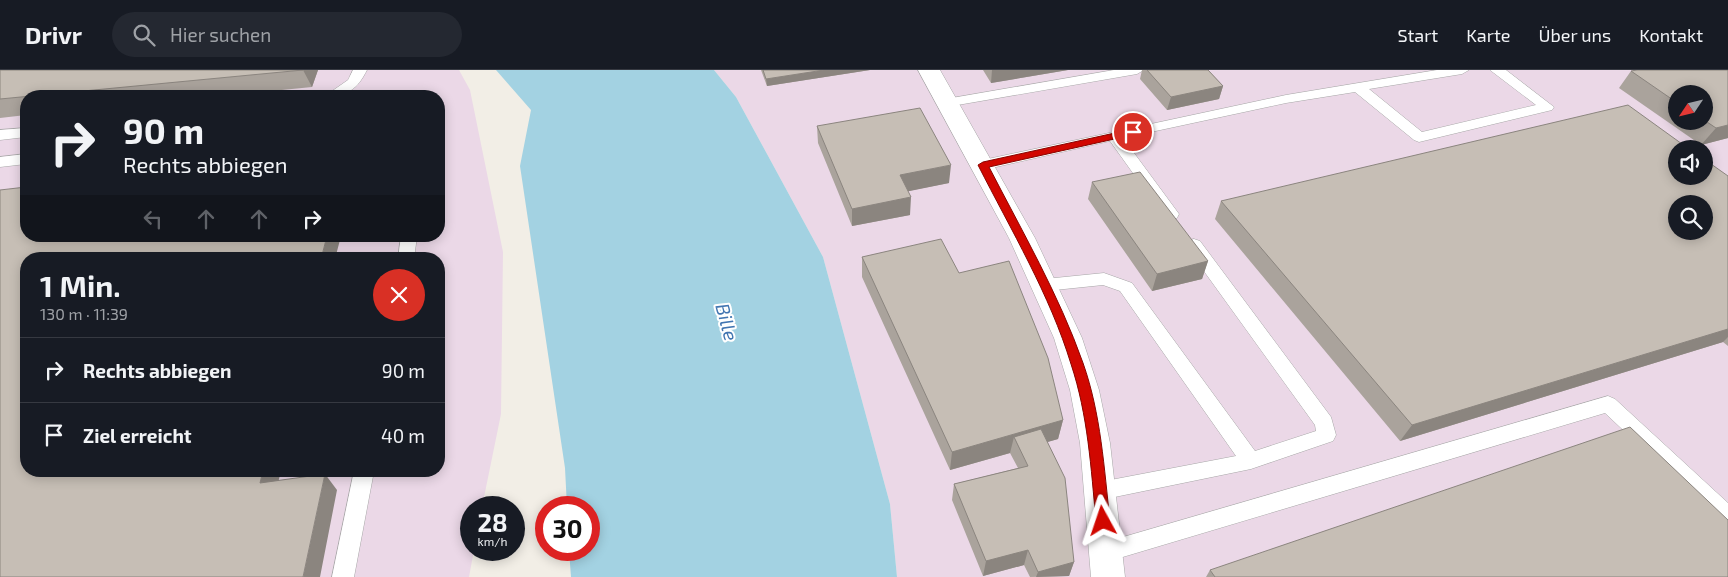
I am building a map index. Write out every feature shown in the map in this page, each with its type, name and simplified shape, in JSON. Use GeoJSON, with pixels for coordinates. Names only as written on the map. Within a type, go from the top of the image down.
{"type":"FeatureCollection","features":[{"type":"Feature","properties":{"kind":"street"},"geometry":{"type":"LineString","coordinates":[[929,70],[977,160],[983,165],[1044,285],[1077,364],[1093,426],[1107,565]]}},
{"type":"Feature","properties":{"kind":"lane"},"geometry":{"type":"LineString","coordinates":[[341,90],[354,82],[360,70]]}},
{"type":"Feature","properties":{"kind":"lane"},"geometry":{"type":"LineString","coordinates":[[946,103],[1137,70]]}},
{"type":"Feature","properties":{"kind":"lane"},"geometry":{"type":"LineString","coordinates":[[983,165],[1286,99],[1462,70]]}},
{"type":"Feature","properties":{"kind":"lane"},"geometry":{"type":"LineString","coordinates":[[1358,87],[1419,137],[1547,107],[1497,70]]}},
{"type":"Feature","properties":{"kind":"lane"},"geometry":{"type":"LineString","coordinates":[[0,136],[20,134]]}},
{"type":"Feature","properties":{"kind":"lane"},"geometry":{"type":"LineString","coordinates":[[1100,491],[1252,461],[1326,434],[1324,423],[1114,136]]}},
{"type":"Feature","properties":{"kind":"lane"},"geometry":{"type":"LineString","coordinates":[[0,162],[20,160]]}},
{"type":"Feature","properties":{"kind":"lane"},"geometry":{"type":"LineString","coordinates":[[1044,285],[1104,279],[1126,287],[1252,461]]}},
{"type":"Feature","properties":{"kind":"lane"},"geometry":{"type":"LineString","coordinates":[[1107,565],[1608,404],[1728,516]]}},
{"type":"Feature","properties":{"kind":"lane"},"geometry":{"type":"LineString","coordinates":[[343,577],[363,477]]}},
{"type":"Feature","properties":{"kind":"shaded area"},"geometry":{"type":"Polygon","coordinates":[[[0,70],[459,70],[470,90],[503,252],[501,414],[484,496],[460,496],[460,561],[472,561],[469,577],[0,577],[0,70]]]}},
{"type":"Feature","properties":{"kind":"shaded area"},"geometry":{"type":"Polygon","coordinates":[[[714,70],[1728,70],[1728,577],[897,577],[890,504],[823,257],[736,97],[714,70]]]}},
{"type":"Feature","properties":{"kind":"water","name":"Bille"},"geometry":{"type":"Polygon","coordinates":[[[496,70],[714,70],[736,97],[823,257],[890,504],[897,577],[571,577],[570,561],[600,561],[600,496],[566,496],[565,468],[520,166],[531,110],[496,70]]]}},
{"type":"Feature","properties":{"kind":"building"},"geometry":{"type":"Polygon","coordinates":[[[0,70],[303,70],[94,90],[20,90],[20,97],[0,99],[0,70]]]}},
{"type":"Feature","properties":{"kind":"building"},"geometry":{"type":"Polygon","coordinates":[[[763,70],[824,70],[766,79],[763,70]]]}},
{"type":"Feature","properties":{"kind":"building"},"geometry":{"type":"Polygon","coordinates":[[[1147,70],[1208,70],[1223,86],[1171,97],[1147,70]]]}},
{"type":"Feature","properties":{"kind":"building"},"geometry":{"type":"Polygon","coordinates":[[[1728,70],[1728,125],[1716,128],[1713,126],[1713,85],[1668,85],[1668,96],[1631,71],[1728,70]]]}},
{"type":"Feature","properties":{"kind":"building"},"geometry":{"type":"Polygon","coordinates":[[[1628,105],[1677,140],[1668,140],[1668,185],[1713,185],[1713,165],[1728,176],[1728,329],[1412,425],[1221,201],[1628,105]]]}},
{"type":"Feature","properties":{"kind":"building"},"geometry":{"type":"Polygon","coordinates":[[[920,108],[951,165],[900,175],[911,197],[852,209],[817,126],[920,108]]]}},
{"type":"Feature","properties":{"kind":"building"},"geometry":{"type":"Polygon","coordinates":[[[1140,172],[1208,261],[1157,274],[1092,182],[1140,172]]]}},
{"type":"Feature","properties":{"kind":"building"},"geometry":{"type":"Polygon","coordinates":[[[20,188],[20,242],[325,242],[323,252],[20,252],[20,477],[262,477],[260,483],[303,477],[324,477],[303,577],[0,577],[0,190],[20,188]]]}},
{"type":"Feature","properties":{"kind":"building"},"geometry":{"type":"Polygon","coordinates":[[[941,239],[959,273],[1009,261],[1048,358],[1063,420],[952,452],[862,257],[941,239]]]}},
{"type":"Feature","properties":{"kind":"building"},"geometry":{"type":"Polygon","coordinates":[[[1630,427],[1728,520],[1728,577],[1215,577],[1210,570],[1630,427]]]}},
{"type":"Feature","properties":{"kind":"building"},"geometry":{"type":"Polygon","coordinates":[[[1041,429],[1065,478],[1074,562],[1038,572],[1028,550],[986,561],[954,484],[1028,466],[1014,437],[1041,429]]]}},
{"type":"Feature","properties":{"kind":"route"},"geometry":{"type":"LineString","coordinates":[[1103,521],[1093,426],[1077,364],[1056,310],[1034,262],[983,165],[1133,132]]}}]}
